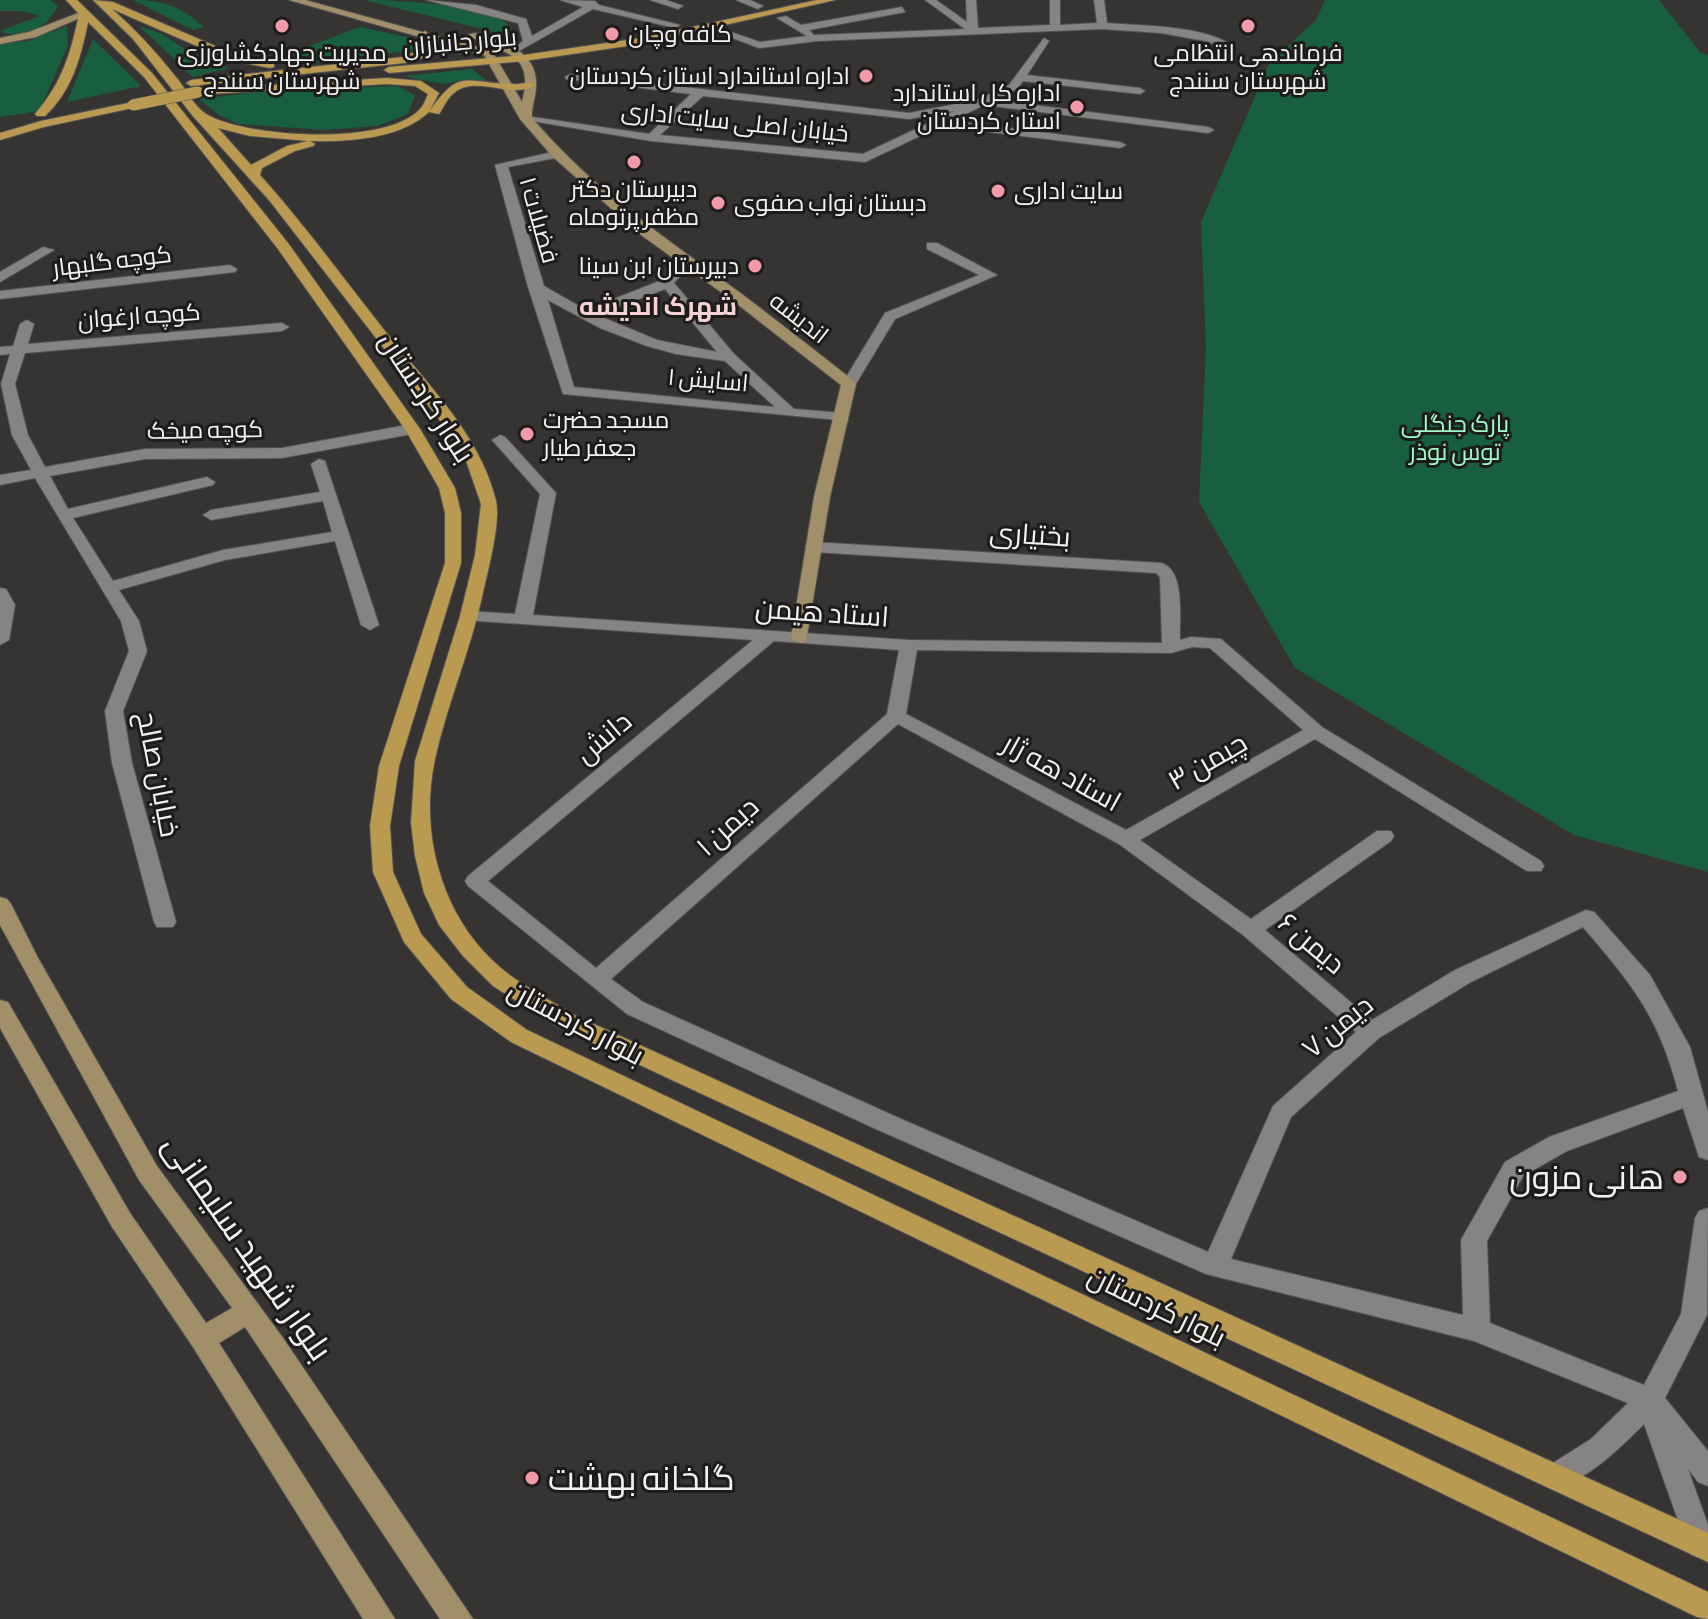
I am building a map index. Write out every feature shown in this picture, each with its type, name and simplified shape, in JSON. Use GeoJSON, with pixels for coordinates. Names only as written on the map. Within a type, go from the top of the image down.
{"type":"FeatureCollection","features":[{"type":"Feature","properties":{"kind":"main road"},"geometry":{"type":"LineString","coordinates":[[100,0],[233,58],[310,68]]}},
{"type":"Feature","properties":{"kind":"main road","name":"بلوار کردستان"},"geometry":{"type":"LineString","coordinates":[[100,0],[141,41],[200,115],[273,197],[469,448],[489,504],[483,555],[469,616],[425,761],[421,823],[425,856],[435,893],[450,925],[501,980],[564,1020],[1704,1546]]}},
{"type":"Feature","properties":{"kind":"main road"},"geometry":{"type":"LineString","coordinates":[[294,0],[425,34],[491,57]]}},
{"type":"Feature","properties":{"kind":"main road"},"geometry":{"type":"LineString","coordinates":[[332,0],[394,15]]}},
{"type":"Feature","properties":{"kind":"main road","name":"بلوار جانبازان"},"geometry":{"type":"LineString","coordinates":[[520,54],[675,25],[786,0]]}},
{"type":"Feature","properties":{"kind":"main road","name":"بلوار جانبازان"},"geometry":{"type":"LineString","coordinates":[[0,127],[41,114],[199,89],[641,41],[830,0]]}},
{"type":"Feature","properties":{"kind":"main road"},"geometry":{"type":"LineString","coordinates":[[61,21],[72,1]]}},
{"type":"Feature","properties":{"kind":"main road","name":"بلوار کردستان"},"geometry":{"type":"LineString","coordinates":[[72,1],[148,75],[283,246],[412,429],[447,488],[453,513],[453,563],[389,766],[380,826],[383,872],[412,937],[459,993],[519,1036],[1708,1607]]}},
{"type":"Feature","properties":{"kind":"main road"},"geometry":{"type":"LineString","coordinates":[[0,41],[30,37],[61,21],[84,14],[77,53],[54,105],[41,114]]}},
{"type":"Feature","properties":{"kind":"main road"},"geometry":{"type":"LineString","coordinates":[[420,21],[433,25]]}},
{"type":"Feature","properties":{"kind":"main road"},"geometry":{"type":"LineString","coordinates":[[460,32],[520,54],[531,85],[524,107],[526,119]]}},
{"type":"Feature","properties":{"kind":"main road"},"geometry":{"type":"LineString","coordinates":[[404,60],[422,55],[437,46],[425,34]]}},
{"type":"Feature","properties":{"kind":"main road","name":"بلوار جانبازان"},"geometry":{"type":"LineString","coordinates":[[199,89],[310,68],[491,57]]}},
{"type":"Feature","properties":{"kind":"main road","name":"اندیشه"},"geometry":{"type":"LineString","coordinates":[[491,57],[526,119],[557,155],[645,232],[737,297],[849,384]]}},
{"type":"Feature","properties":{"kind":"main road","name":"بلوار کردستان"},"geometry":{"type":"LineString","coordinates":[[199,89],[396,81],[427,86],[434,93],[431,107],[415,120],[381,131],[339,137],[245,132],[222,127],[200,115]]}},
{"type":"Feature","properties":{"kind":"main road"},"geometry":{"type":"LineString","coordinates":[[254,175],[256,166],[291,148],[315,142],[363,138],[409,127],[434,114],[447,92],[458,86],[478,84],[523,89],[531,85]]}},
{"type":"Feature","properties":{"kind":"main road","name":"بلوار جانبازان"},"geometry":{"type":"LineString","coordinates":[[0,137],[132,99]]}},
{"type":"Feature","properties":{"kind":"main road"},"geometry":{"type":"LineString","coordinates":[[248,203],[273,197]]}},
{"type":"Feature","properties":{"kind":"main road"},"geometry":{"type":"LineString","coordinates":[[800,638],[822,497],[849,384]]}},
{"type":"Feature","properties":{"kind":"main road"},"geometry":{"type":"LineString","coordinates":[[438,614],[469,616]]}},
{"type":"Feature","properties":{"kind":"main road","name":"بلوار شهید سلیمانی"},"geometry":{"type":"LineString","coordinates":[[0,904],[148,1173],[248,1312],[458,1619]]}},
{"type":"Feature","properties":{"kind":"main road"},"geometry":{"type":"LineString","coordinates":[[0,1008],[121,1220],[202,1339],[380,1619]]}},
{"type":"Feature","properties":{"kind":"main road"},"geometry":{"type":"LineString","coordinates":[[202,1339],[248,1312]]}},
{"type":"Feature","properties":{"kind":"street"},"geometry":{"type":"LineString","coordinates":[[431,0],[522,21],[528,41]]}},
{"type":"Feature","properties":{"kind":"street"},"geometry":{"type":"LineString","coordinates":[[565,0],[675,25]]}},
{"type":"Feature","properties":{"kind":"street"},"geometry":{"type":"LineString","coordinates":[[520,54],[528,41],[602,0]]}},
{"type":"Feature","properties":{"kind":"street"},"geometry":{"type":"LineString","coordinates":[[655,0],[678,6]]}},
{"type":"Feature","properties":{"kind":"street"},"geometry":{"type":"LineString","coordinates":[[741,0],[758,6]]}},
{"type":"Feature","properties":{"kind":"street"},"geometry":{"type":"LineString","coordinates":[[880,0],[916,17]]}},
{"type":"Feature","properties":{"kind":"street"},"geometry":{"type":"LineString","coordinates":[[930,0],[973,30]]}},
{"type":"Feature","properties":{"kind":"street"},"geometry":{"type":"LineString","coordinates":[[971,0],[973,30]]}},
{"type":"Feature","properties":{"kind":"street"},"geometry":{"type":"LineString","coordinates":[[1055,0],[1055,26]]}},
{"type":"Feature","properties":{"kind":"street"},"geometry":{"type":"LineString","coordinates":[[1099,0],[1102,26]]}},
{"type":"Feature","properties":{"kind":"street"},"geometry":{"type":"LineString","coordinates":[[801,28],[902,10]]}},
{"type":"Feature","properties":{"kind":"street"},"geometry":{"type":"LineString","coordinates":[[782,18],[817,38]]}},
{"type":"Feature","properties":{"kind":"street"},"geometry":{"type":"LineString","coordinates":[[930,24],[944,32]]}},
{"type":"Feature","properties":{"kind":"street"},"geometry":{"type":"LineString","coordinates":[[719,31],[759,45],[817,38],[1102,26],[1161,30],[1207,38],[1228,46]]}},
{"type":"Feature","properties":{"kind":"street","name":"خیابان اصلی سایت اداری"},"geometry":{"type":"LineString","coordinates":[[526,119],[651,138],[865,158],[1013,87],[1044,41]]}},
{"type":"Feature","properties":{"kind":"street"},"geometry":{"type":"LineString","coordinates":[[570,77],[909,116],[984,102],[1208,130]]}},
{"type":"Feature","properties":{"kind":"street"},"geometry":{"type":"LineString","coordinates":[[1019,77],[1140,91]]}},
{"type":"Feature","properties":{"kind":"street"},"geometry":{"type":"LineString","coordinates":[[651,138],[701,91]]}},
{"type":"Feature","properties":{"kind":"street"},"geometry":{"type":"LineString","coordinates":[[942,123],[1120,145]]}},
{"type":"Feature","properties":{"kind":"street","name":"فضیلات ۱"},"geometry":{"type":"LineString","coordinates":[[557,155],[501,165],[568,391]]}},
{"type":"Feature","properties":{"kind":"street"},"geometry":{"type":"LineString","coordinates":[[849,384],[890,316],[990,275],[932,246]]}},
{"type":"Feature","properties":{"kind":"street"},"geometry":{"type":"LineString","coordinates":[[0,278],[48,250]]}},
{"type":"Feature","properties":{"kind":"street"},"geometry":{"type":"LineString","coordinates":[[0,262],[19,267]]}},
{"type":"Feature","properties":{"kind":"street"},"geometry":{"type":"LineString","coordinates":[[585,315],[667,283],[685,262]]}},
{"type":"Feature","properties":{"kind":"street","name":"کوچه گلبهار"},"geometry":{"type":"LineString","coordinates":[[0,295],[230,269]]}},
{"type":"Feature","properties":{"kind":"street"},"geometry":{"type":"LineString","coordinates":[[667,283],[729,357],[789,412]]}},
{"type":"Feature","properties":{"kind":"street","name":"فضیلات ۱"},"geometry":{"type":"LineString","coordinates":[[535,287],[585,315],[664,349],[690,355],[729,357]]}},
{"type":"Feature","properties":{"kind":"street","name":"خیابان صالح"},"geometry":{"type":"LineString","coordinates":[[27,324],[8,384],[20,435],[63,515],[130,621],[138,651],[114,711],[122,763],[165,922]]}},
{"type":"Feature","properties":{"kind":"street","name":"کوچه ارغوان"},"geometry":{"type":"LineString","coordinates":[[0,351],[282,327]]}},
{"type":"Feature","properties":{"kind":"street","name":"اسایش ۱"},"geometry":{"type":"LineString","coordinates":[[568,391],[843,418]]}},
{"type":"Feature","properties":{"kind":"street","name":"کوچه میخک"},"geometry":{"type":"LineString","coordinates":[[0,480],[145,454],[282,453],[412,429]]}},
{"type":"Feature","properties":{"kind":"street"},"geometry":{"type":"LineString","coordinates":[[500,440],[548,493],[523,620]]}},
{"type":"Feature","properties":{"kind":"street"},"geometry":{"type":"LineString","coordinates":[[319,464],[370,625]]}},
{"type":"Feature","properties":{"kind":"street"},"geometry":{"type":"LineString","coordinates":[[63,515],[207,482]]}},
{"type":"Feature","properties":{"kind":"street"},"geometry":{"type":"LineString","coordinates":[[211,515],[329,495]]}},
{"type":"Feature","properties":{"kind":"street"},"geometry":{"type":"LineString","coordinates":[[109,588],[223,555],[341,535]]}},
{"type":"Feature","properties":{"kind":"street","name":"بختیاری"},"geometry":{"type":"LineString","coordinates":[[813,547],[1161,568],[1168,576],[1171,648]]}},
{"type":"Feature","properties":{"kind":"street"},"geometry":{"type":"LineString","coordinates":[[0,593],[6,605],[0,640]]}},
{"type":"Feature","properties":{"kind":"street","name":"استاد هیمن"},"geometry":{"type":"LineString","coordinates":[[469,616],[909,645],[1171,648],[1191,642],[1215,643],[1315,731],[1534,866]]}},
{"type":"Feature","properties":{"kind":"street","name":"دانش"},"geometry":{"type":"LineString","coordinates":[[596,980],[475,881],[768,637]]}},
{"type":"Feature","properties":{"kind":"street"},"geometry":{"type":"LineString","coordinates":[[896,716],[909,645]]}},
{"type":"Feature","properties":{"kind":"street","name":"استاد هه ژار"},"geometry":{"type":"LineString","coordinates":[[896,716],[1126,839],[1251,930]]}},
{"type":"Feature","properties":{"kind":"street","name":"دیمن ۱"},"geometry":{"type":"LineString","coordinates":[[596,980],[896,716]]}},
{"type":"Feature","properties":{"kind":"street","name":"چیمن ۳"},"geometry":{"type":"LineString","coordinates":[[1126,839],[1315,731]]}},
{"type":"Feature","properties":{"kind":"street"},"geometry":{"type":"LineString","coordinates":[[1251,930],[1384,836]]}},
{"type":"Feature","properties":{"kind":"street","name":"دیمن ۷"},"geometry":{"type":"LineString","coordinates":[[1215,1266],[1281,1112],[1371,1032],[1463,976],[1586,917],[1642,981],[1678,1047],[1691,1096]]}},
{"type":"Feature","properties":{"kind":"street","name":"دیمن ۶"},"geometry":{"type":"LineString","coordinates":[[1251,930],[1371,1032]]}},
{"type":"Feature","properties":{"kind":"street"},"geometry":{"type":"LineString","coordinates":[[596,980],[635,1008],[884,1122],[1215,1266],[1477,1330],[1650,1400],[1708,1473]]}},
{"type":"Feature","properties":{"kind":"street"},"geometry":{"type":"LineString","coordinates":[[1477,1330],[1474,1240],[1514,1169],[1558,1144],[1691,1096],[1708,1150]]}},
{"type":"Feature","properties":{"kind":"street"},"geometry":{"type":"LineString","coordinates":[[1555,1477],[1601,1448],[1650,1400],[1701,1316],[1708,1218]]}},
{"type":"Feature","properties":{"kind":"street"},"geometry":{"type":"LineString","coordinates":[[1650,1400],[1704,1546]]}},
{"type":"Feature","properties":{"kind":"green space"},"geometry":{"type":"Polygon","coordinates":[[[0,0],[50,0],[58,6],[48,21],[34,30],[9,34],[0,31],[40,16],[22,11],[0,11],[0,0]]]}},
{"type":"Feature","properties":{"kind":"green space"},"geometry":{"type":"Polygon","coordinates":[[[133,0],[171,6],[204,27],[193,30],[133,0]]]}},
{"type":"Feature","properties":{"kind":"green space"},"geometry":{"type":"Polygon","coordinates":[[[364,0],[438,4],[478,11],[505,22],[515,37],[364,0]]]}},
{"type":"Feature","properties":{"kind":"green space","name":"پارک جنگلی توس نوذر"},"geometry":{"type":"Polygon","coordinates":[[[1325,0],[1659,0],[1700,52],[1708,56],[1708,872],[1574,835],[1295,668],[1199,502],[1206,347],[1201,222],[1269,64],[1316,20],[1325,0]]]}},
{"type":"Feature","properties":{"kind":"green space"},"geometry":{"type":"Polygon","coordinates":[[[67,26],[68,46],[39,111],[0,117],[0,43],[28,41],[67,26]]]}},
{"type":"Feature","properties":{"kind":"green space"},"geometry":{"type":"Polygon","coordinates":[[[139,26],[162,34],[180,46],[229,68],[193,77],[139,26]]]}},
{"type":"Feature","properties":{"kind":"green space"},"geometry":{"type":"Polygon","coordinates":[[[360,27],[407,37],[422,49],[312,63],[293,62],[290,53],[360,27]]]}},
{"type":"Feature","properties":{"kind":"green space"},"geometry":{"type":"Polygon","coordinates":[[[93,39],[141,86],[67,102],[93,39]]]}},
{"type":"Feature","properties":{"kind":"green space"},"geometry":{"type":"Polygon","coordinates":[[[472,69],[487,81],[466,80],[443,84],[404,76],[472,69]]]}},
{"type":"Feature","properties":{"kind":"green space"},"geometry":{"type":"Polygon","coordinates":[[[397,86],[415,95],[408,114],[377,126],[324,130],[238,124],[216,113],[199,99],[257,92],[397,86]]]}},
{"type":"Feature","properties":{"kind":"place","name":"مدیریت جهادکشاورزی شهرستان سنندج"},"geometry":{"type":"Point","coordinates":[282,26]}},
{"type":"Feature","properties":{"kind":"place","name":"فرماندهی انتظامی شهرستان سنندج"},"geometry":{"type":"Point","coordinates":[1248,26]}},
{"type":"Feature","properties":{"kind":"place","name":"کافه وچان"},"geometry":{"type":"Point","coordinates":[612,34]}},
{"type":"Feature","properties":{"kind":"place","name":"اداره استاندارد استان کردستان"},"geometry":{"type":"Point","coordinates":[866,76]}},
{"type":"Feature","properties":{"kind":"place","name":"اداره کل استاندارد استان کردستان"},"geometry":{"type":"Point","coordinates":[1077,107]}},
{"type":"Feature","properties":{"kind":"place","name":"دبیرستان دکتر مظفر پرتوماه"},"geometry":{"type":"Point","coordinates":[634,162]}},
{"type":"Feature","properties":{"kind":"place","name":"سایت اداری"},"geometry":{"type":"Point","coordinates":[998,191]}},
{"type":"Feature","properties":{"kind":"place","name":"دبستان نواب صفوی"},"geometry":{"type":"Point","coordinates":[718,203]}},
{"type":"Feature","properties":{"kind":"place","name":"دبیرستان ابن سینا"},"geometry":{"type":"Point","coordinates":[755,266]}},
{"type":"Feature","properties":{"kind":"place","name":"مسجد حضرت جعفر طیار"},"geometry":{"type":"Point","coordinates":[527,434]}},
{"type":"Feature","properties":{"kind":"place","name":"هانی مزون"},"geometry":{"type":"Point","coordinates":[1680,1177]}},
{"type":"Feature","properties":{"kind":"place","name":"گلخانه بهشت"},"geometry":{"type":"Point","coordinates":[532,1478]}},
{"type":"Feature","properties":{"kind":"district","name":"شهرک اندیشه"},"geometry":{"type":"Point","coordinates":[658,306]}}]}
